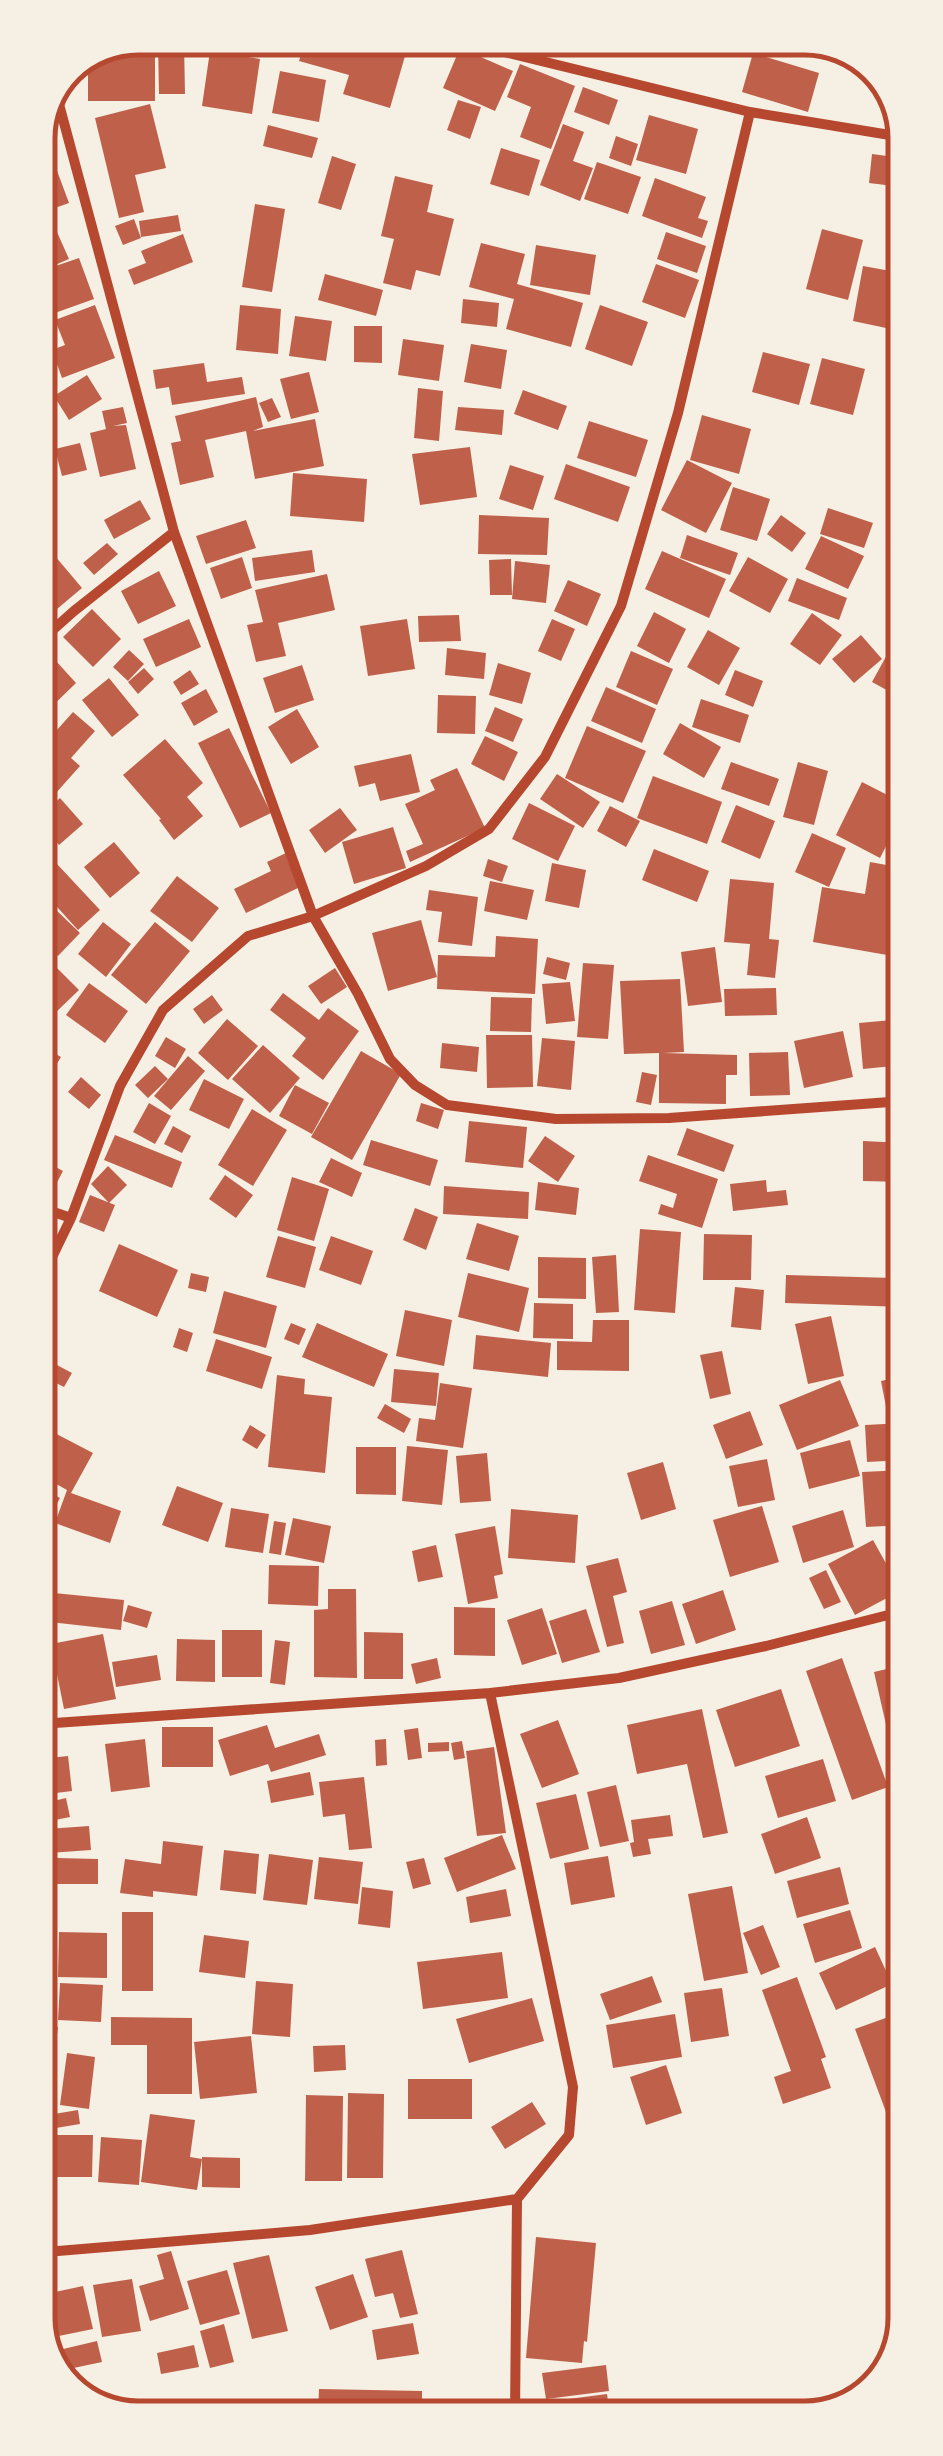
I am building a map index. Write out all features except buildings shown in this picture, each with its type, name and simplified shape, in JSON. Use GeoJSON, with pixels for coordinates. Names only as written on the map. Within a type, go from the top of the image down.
{"type":"FeatureCollection","features":[{"type":"Feature","properties":{"kind":"street"},"geometry":{"type":"LineString","coordinates":[[518,55],[750,112],[888,135]]}},
{"type":"Feature","properties":{"kind":"street"},"geometry":{"type":"LineString","coordinates":[[61,110],[174,532],[313,916],[390,1060],[415,1086],[447,1105],[556,1118],[670,1118],[888,1102]]}},
{"type":"Feature","properties":{"kind":"street"},"geometry":{"type":"LineString","coordinates":[[55,1252],[120,1086],[164,1010],[248,936],[313,916],[426,866],[488,828],[546,756],[621,606],[678,413],[750,112]]}},
{"type":"Feature","properties":{"kind":"street"},"geometry":{"type":"LineString","coordinates":[[55,628],[174,532]]}},
{"type":"Feature","properties":{"kind":"street"},"geometry":{"type":"LineString","coordinates":[[55,1212],[71,1218]]}},
{"type":"Feature","properties":{"kind":"street"},"geometry":{"type":"LineString","coordinates":[[55,1723],[490,1692],[619,1678],[888,1615]]}},
{"type":"Feature","properties":{"kind":"street"},"geometry":{"type":"LineString","coordinates":[[490,1692],[573,2087],[569,2134],[517,2199],[515,2401]]}},
{"type":"Feature","properties":{"kind":"street"},"geometry":{"type":"LineString","coordinates":[[55,2251],[310,2230],[517,2199]]}}]}
